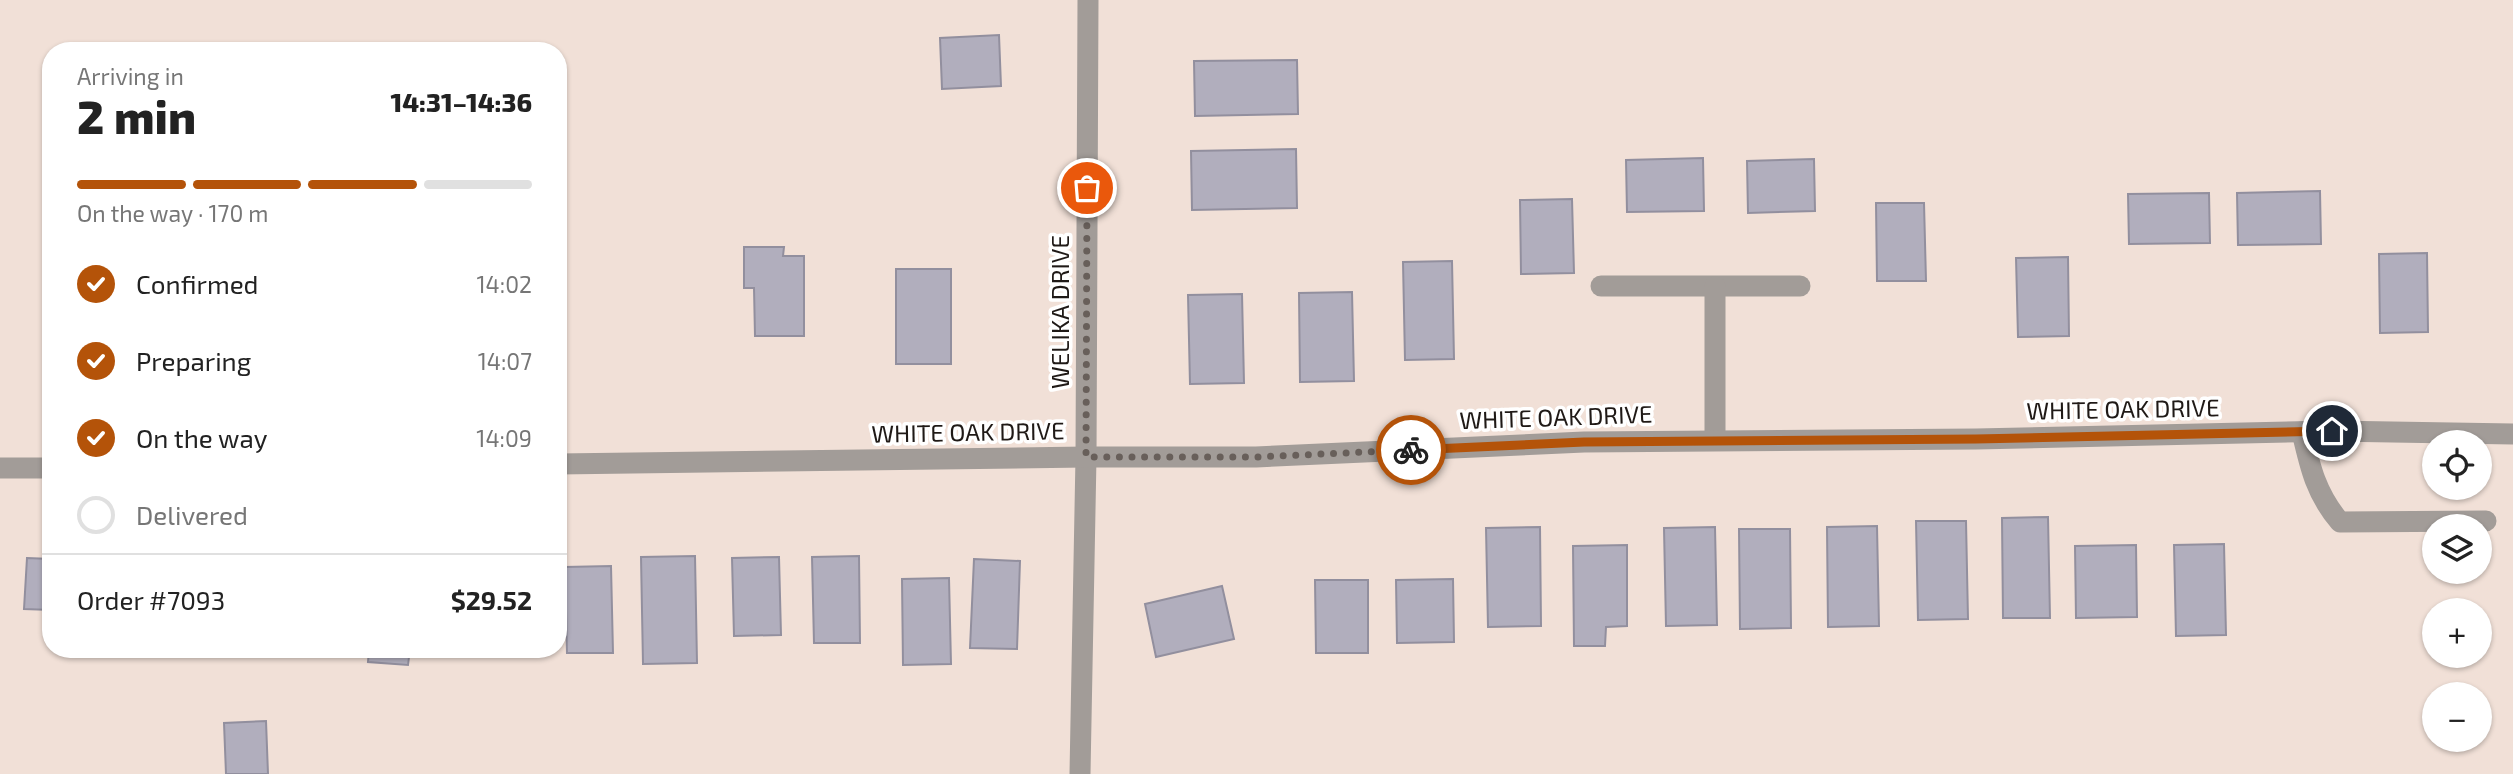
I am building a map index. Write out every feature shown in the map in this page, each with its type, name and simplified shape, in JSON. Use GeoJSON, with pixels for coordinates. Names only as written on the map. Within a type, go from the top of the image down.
{"type":"FeatureCollection","features":[{"type":"Feature","properties":{"kind":"street","name":"WELIKA DRIVE"},"geometry":{"type":"LineString","coordinates":[[1080,774],[1086,457],[1088,0]]}},
{"type":"Feature","properties":{"kind":"street"},"geometry":{"type":"LineString","coordinates":[[1601,286],[1800,286]]}},
{"type":"Feature","properties":{"kind":"street"},"geometry":{"type":"LineString","coordinates":[[1715,287],[1715,440]]}},
{"type":"Feature","properties":{"kind":"street","name":"WHITE OAK DRIVE"},"geometry":{"type":"LineString","coordinates":[[567,464],[1256,457],[1584,442],[1976,439],[2302,432],[2513,434]]}},
{"type":"Feature","properties":{"kind":"street"},"geometry":{"type":"LineString","coordinates":[[2302,432],[2316,485],[2325,504],[2340,522],[2422,521]]}},
{"type":"Feature","properties":{"kind":"street"},"geometry":{"type":"LineString","coordinates":[[0,468],[42,468]]}},
{"type":"Feature","properties":{"kind":"building"},"geometry":{"type":"Polygon","coordinates":[[[999,35],[1001,86],[942,89],[940,38],[999,35]]]}},
{"type":"Feature","properties":{"kind":"building"},"geometry":{"type":"Polygon","coordinates":[[[1297,60],[1298,114],[1195,116],[1194,61],[1297,60]]]}},
{"type":"Feature","properties":{"kind":"building"},"geometry":{"type":"Polygon","coordinates":[[[1296,149],[1297,208],[1192,210],[1191,151],[1296,149]]]}},
{"type":"Feature","properties":{"kind":"building"},"geometry":{"type":"Polygon","coordinates":[[[1703,158],[1704,211],[1627,212],[1626,160],[1703,158]]]}},
{"type":"Feature","properties":{"kind":"building"},"geometry":{"type":"Polygon","coordinates":[[[1814,159],[1815,211],[1748,213],[1747,161],[1814,159]]]}},
{"type":"Feature","properties":{"kind":"building"},"geometry":{"type":"Polygon","coordinates":[[[2320,191],[2321,244],[2238,245],[2237,193],[2320,191]]]}},
{"type":"Feature","properties":{"kind":"building"},"geometry":{"type":"Polygon","coordinates":[[[2209,193],[2210,243],[2129,244],[2128,194],[2209,193]]]}},
{"type":"Feature","properties":{"kind":"building"},"geometry":{"type":"Polygon","coordinates":[[[1572,199],[1574,273],[1521,274],[1520,200],[1572,199]]]}},
{"type":"Feature","properties":{"kind":"building"},"geometry":{"type":"Polygon","coordinates":[[[1876,203],[1924,203],[1926,281],[1877,281],[1876,203]]]}},
{"type":"Feature","properties":{"kind":"building"},"geometry":{"type":"Polygon","coordinates":[[[744,247],[784,247],[783,256],[804,256],[804,336],[755,336],[754,288],[744,288],[744,247]]]}},
{"type":"Feature","properties":{"kind":"building"},"geometry":{"type":"Polygon","coordinates":[[[2427,253],[2428,332],[2380,333],[2379,254],[2427,253]]]}},
{"type":"Feature","properties":{"kind":"building"},"geometry":{"type":"Polygon","coordinates":[[[2068,257],[2069,336],[2018,337],[2016,258],[2068,257]]]}},
{"type":"Feature","properties":{"kind":"building"},"geometry":{"type":"Polygon","coordinates":[[[1452,261],[1454,359],[1405,360],[1403,262],[1452,261]]]}},
{"type":"Feature","properties":{"kind":"building"},"geometry":{"type":"Polygon","coordinates":[[[896,269],[951,269],[951,364],[896,364],[896,269]]]}},
{"type":"Feature","properties":{"kind":"building"},"geometry":{"type":"Polygon","coordinates":[[[1352,292],[1354,381],[1300,382],[1299,293],[1352,292]]]}},
{"type":"Feature","properties":{"kind":"building"},"geometry":{"type":"Polygon","coordinates":[[[1242,294],[1244,383],[1190,384],[1188,295],[1242,294]]]}},
{"type":"Feature","properties":{"kind":"building"},"geometry":{"type":"Polygon","coordinates":[[[2048,517],[2050,618],[2003,618],[2002,518],[2048,517]]]}},
{"type":"Feature","properties":{"kind":"building"},"geometry":{"type":"Polygon","coordinates":[[[1916,521],[1966,521],[1968,619],[1918,620],[1916,521]]]}},
{"type":"Feature","properties":{"kind":"building"},"geometry":{"type":"Polygon","coordinates":[[[1877,526],[1879,626],[1828,627],[1827,527],[1877,526]]]}},
{"type":"Feature","properties":{"kind":"building"},"geometry":{"type":"Polygon","coordinates":[[[1540,527],[1541,626],[1488,627],[1486,528],[1540,527]]]}},
{"type":"Feature","properties":{"kind":"building"},"geometry":{"type":"Polygon","coordinates":[[[1715,527],[1717,625],[1666,626],[1664,528],[1715,527]]]}},
{"type":"Feature","properties":{"kind":"building"},"geometry":{"type":"Polygon","coordinates":[[[1739,529],[1790,529],[1791,628],[1740,629],[1739,529]]]}},
{"type":"Feature","properties":{"kind":"building"},"geometry":{"type":"Polygon","coordinates":[[[2224,544],[2226,635],[2176,636],[2174,545],[2224,544]]]}},
{"type":"Feature","properties":{"kind":"building"},"geometry":{"type":"Polygon","coordinates":[[[1627,545],[1627,626],[1606,627],[1605,646],[1574,646],[1573,546],[1627,545]]]}},
{"type":"Feature","properties":{"kind":"building"},"geometry":{"type":"Polygon","coordinates":[[[2136,545],[2137,617],[2076,618],[2075,546],[2136,545]]]}},
{"type":"Feature","properties":{"kind":"building"},"geometry":{"type":"Polygon","coordinates":[[[695,556],[697,663],[643,664],[641,557],[695,556]]]}},
{"type":"Feature","properties":{"kind":"building"},"geometry":{"type":"Polygon","coordinates":[[[859,556],[860,643],[814,643],[812,557],[859,556]]]}},
{"type":"Feature","properties":{"kind":"building"},"geometry":{"type":"Polygon","coordinates":[[[779,557],[781,635],[734,636],[732,558],[779,557]]]}},
{"type":"Feature","properties":{"kind":"building"},"geometry":{"type":"Polygon","coordinates":[[[27,558],[42,559],[42,610],[24,609],[27,558]]]}},
{"type":"Feature","properties":{"kind":"building"},"geometry":{"type":"Polygon","coordinates":[[[974,559],[1020,561],[1017,649],[970,648],[974,559]]]}},
{"type":"Feature","properties":{"kind":"building"},"geometry":{"type":"Polygon","coordinates":[[[611,566],[613,653],[567,653],[567,567],[611,566]]]}},
{"type":"Feature","properties":{"kind":"building"},"geometry":{"type":"Polygon","coordinates":[[[949,578],[951,664],[903,665],[902,579],[949,578]]]}},
{"type":"Feature","properties":{"kind":"building"},"geometry":{"type":"Polygon","coordinates":[[[1453,579],[1454,642],[1397,643],[1396,580],[1453,579]]]}},
{"type":"Feature","properties":{"kind":"building"},"geometry":{"type":"Polygon","coordinates":[[[1315,580],[1368,580],[1368,653],[1316,653],[1315,580]]]}},
{"type":"Feature","properties":{"kind":"building"},"geometry":{"type":"Polygon","coordinates":[[[1222,586],[1234,639],[1156,657],[1145,604],[1222,586]]]}},
{"type":"Feature","properties":{"kind":"building"},"geometry":{"type":"Polygon","coordinates":[[[368,658],[409,658],[408,665],[368,662],[368,658]]]}},
{"type":"Feature","properties":{"kind":"building"},"geometry":{"type":"Polygon","coordinates":[[[266,721],[268,774],[226,774],[224,723],[266,721]]]}},
{"type":"Feature","properties":{"kind":"way so far"},"geometry":{"type":"LineString","coordinates":[[1087,188],[1086,457],[1256,457],[1411,450]]}},
{"type":"Feature","properties":{"kind":"route"},"geometry":{"type":"LineString","coordinates":[[1411,450],[1584,442],[1976,439],[2332,431]]}}]}
